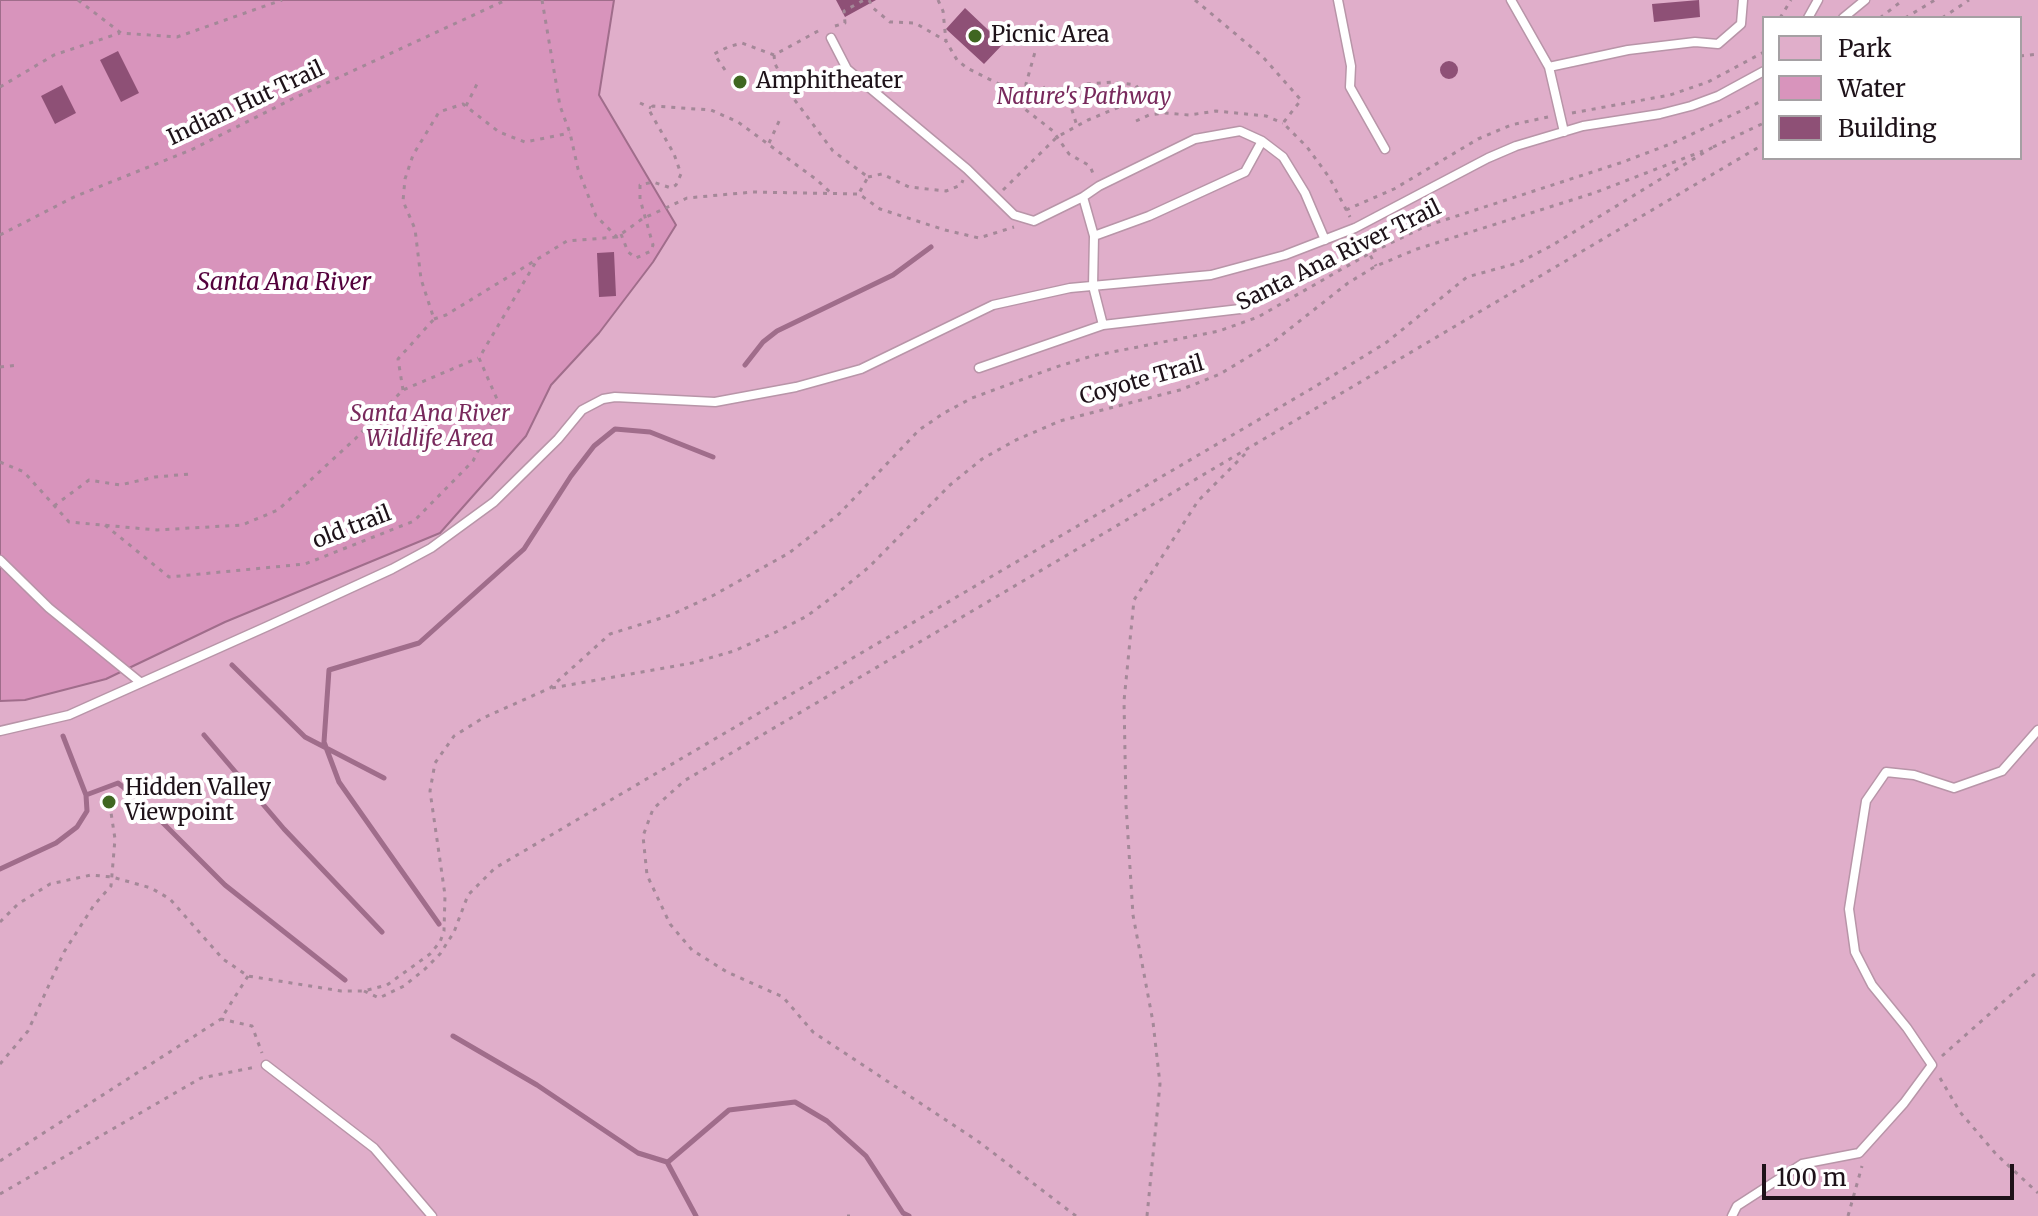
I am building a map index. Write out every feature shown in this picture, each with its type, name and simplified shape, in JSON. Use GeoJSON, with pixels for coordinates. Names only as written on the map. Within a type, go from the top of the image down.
{"type":"FeatureCollection","features":[{"type":"Feature","properties":{"kind":"lane"},"geometry":{"type":"LineString","coordinates":[[1338,0],[1351,66],[1350,87],[1385,149]]}},
{"type":"Feature","properties":{"kind":"lane"},"geometry":{"type":"LineString","coordinates":[[1511,0],[1549,67],[1564,132]]}},
{"type":"Feature","properties":{"kind":"lane"},"geometry":{"type":"LineString","coordinates":[[1549,67],[1628,50],[1695,42],[1718,44],[1741,24],[1743,0]]}},
{"type":"Feature","properties":{"kind":"lane"},"geometry":{"type":"LineString","coordinates":[[1845,16],[1865,0]]}},
{"type":"Feature","properties":{"kind":"lane"},"geometry":{"type":"LineString","coordinates":[[831,38],[847,69],[967,169],[1014,215],[1034,221],[1195,139],[1240,131],[1262,141],[1283,157],[1305,193],[1325,240]]}},
{"type":"Feature","properties":{"kind":"lane"},"geometry":{"type":"LineString","coordinates":[[0,731],[69,715],[392,569],[431,548],[494,502],[558,439],[582,410],[603,399],[715,402],[796,387],[861,369],[993,305],[1070,288],[1211,275],[1285,255],[1355,228],[1488,158],[1564,132],[1691,106],[1718,96],[1762,72]]}},
{"type":"Feature","properties":{"kind":"lane"},"geometry":{"type":"LineString","coordinates":[[1094,236],[1149,216],[1245,172],[1262,141]]}},
{"type":"Feature","properties":{"kind":"lane"},"geometry":{"type":"LineString","coordinates":[[1083,197],[1094,236],[1093,286],[1103,325]]}},
{"type":"Feature","properties":{"kind":"lane"},"geometry":{"type":"LineString","coordinates":[[979,368],[1103,325],[1240,309]]}},
{"type":"Feature","properties":{"kind":"lane"},"geometry":{"type":"LineString","coordinates":[[0,560],[49,608],[140,682]]}},
{"type":"Feature","properties":{"kind":"lane"},"geometry":{"type":"LineString","coordinates":[[1732,1216],[1737,1206],[1802,1164],[1859,1153],[1904,1103],[1932,1065],[1872,985],[1855,952],[1849,909],[1866,801],[1886,772],[1914,775],[1954,788],[2002,771],[2038,730]]}},
{"type":"Feature","properties":{"kind":"lane"},"geometry":{"type":"LineString","coordinates":[[266,1065],[374,1148],[432,1216]]}},
{"type":"Feature","properties":{"kind":"path"},"geometry":{"type":"LineString","coordinates":[[78,0],[121,33]]}},
{"type":"Feature","properties":{"kind":"path"},"geometry":{"type":"LineString","coordinates":[[0,87],[54,55],[121,33],[177,37],[282,0]]}},
{"type":"Feature","properties":{"kind":"path","name":"Indian Hut Trail"},"geometry":{"type":"LineString","coordinates":[[0,235],[74,197],[193,149],[506,0]]}},
{"type":"Feature","properties":{"kind":"path"},"geometry":{"type":"LineString","coordinates":[[542,0],[560,106],[578,169],[596,216],[619,235],[628,252],[636,258],[651,251],[653,245],[640,199],[640,185],[653,182],[671,188],[681,174],[674,154],[649,110],[651,108]]}},
{"type":"Feature","properties":{"kind":"path"},"geometry":{"type":"LineString","coordinates":[[830,27],[845,23],[844,11],[866,0],[890,22],[915,23],[946,41]]}},
{"type":"Feature","properties":{"kind":"path"},"geometry":{"type":"LineString","coordinates":[[938,0],[943,11],[946,41],[957,60],[1003,86],[1057,137],[1069,154],[1090,166],[1099,186]]}},
{"type":"Feature","properties":{"kind":"path"},"geometry":{"type":"LineString","coordinates":[[1195,0],[1263,57],[1301,100],[1283,123]]}},
{"type":"Feature","properties":{"kind":"path"},"geometry":{"type":"LineString","coordinates":[[1883,16],[1903,0]]}},
{"type":"Feature","properties":{"kind":"path"},"geometry":{"type":"LineString","coordinates":[[1908,16],[1935,0]]}},
{"type":"Feature","properties":{"kind":"path"},"geometry":{"type":"LineString","coordinates":[[1945,16],[1969,0]]}},
{"type":"Feature","properties":{"kind":"path"},"geometry":{"type":"LineString","coordinates":[[725,70],[714,54],[728,47],[742,43],[774,55],[822,29]]}},
{"type":"Feature","properties":{"kind":"path"},"geometry":{"type":"LineString","coordinates":[[1026,96],[1026,84],[1035,52]]}},
{"type":"Feature","properties":{"kind":"path"},"geometry":{"type":"LineString","coordinates":[[774,55],[775,64],[794,99],[833,151],[868,177],[882,174],[909,187],[946,191],[961,185],[967,169]]}},
{"type":"Feature","properties":{"kind":"path"},"geometry":{"type":"LineString","coordinates":[[466,106],[479,80]]}},
{"type":"Feature","properties":{"kind":"path"},"geometry":{"type":"LineString","coordinates":[[997,196],[1057,137],[1143,97],[1136,85],[1113,82],[1086,84],[1068,97],[1077,126]]}},
{"type":"Feature","properties":{"kind":"path"},"geometry":{"type":"LineString","coordinates":[[1017,101],[1045,87]]}},
{"type":"Feature","properties":{"kind":"path","name":"Santa Ana River Trail"},"geometry":{"type":"LineString","coordinates":[[550,688],[610,634],[671,615],[700,602],[789,553],[839,514],[919,430],[972,398],[1092,356],[1219,331],[1258,317],[1370,253],[1451,217],[1633,158],[1762,101]]}},
{"type":"Feature","properties":{"kind":"path"},"geometry":{"type":"LineString","coordinates":[[640,103],[651,108],[711,110],[738,122],[832,194]]}},
{"type":"Feature","properties":{"kind":"path"},"geometry":{"type":"LineString","coordinates":[[434,319],[421,279],[415,229],[403,201],[405,179],[413,155],[439,112],[463,104],[499,132],[525,142],[570,133]]}},
{"type":"Feature","properties":{"kind":"path"},"geometry":{"type":"LineString","coordinates":[[1136,121],[1149,115],[1216,111],[1266,116],[1283,123],[1307,147],[1329,177],[1376,266]]}},
{"type":"Feature","properties":{"kind":"path"},"geometry":{"type":"LineString","coordinates":[[769,143],[781,117]]}},
{"type":"Feature","properties":{"kind":"path","name":"Coyote Trail"},"geometry":{"type":"LineString","coordinates":[[550,688],[692,663],[734,651],[776,632],[807,616],[869,567],[950,485],[982,459],[1016,440],[1060,421],[1180,390],[1220,374],[1273,342],[1348,283],[1376,266],[1417,249],[1634,179],[1762,124]]}},
{"type":"Feature","properties":{"kind":"path"},"geometry":{"type":"LineString","coordinates":[[1076,1216],[979,1142],[813,1032],[783,997],[727,972],[692,950],[670,924],[647,875],[643,836],[653,809],[684,781],[1762,145]]}},
{"type":"Feature","properties":{"kind":"path"},"geometry":{"type":"LineString","coordinates":[[0,922],[18,904],[50,884],[91,875],[112,877],[151,888],[170,899],[223,959],[248,976],[364,991],[379,998],[404,986],[440,954],[454,932],[468,895],[495,868],[1316,386],[1387,342],[1467,277],[1518,263],[1551,246],[1713,147]]}},
{"type":"Feature","properties":{"kind":"path"},"geometry":{"type":"LineString","coordinates":[[859,194],[868,177]]}},
{"type":"Feature","properties":{"kind":"path"},"geometry":{"type":"LineString","coordinates":[[403,390],[398,359],[434,319],[446,315],[567,241],[619,235],[646,217],[687,198],[753,192],[859,194],[880,209],[979,238],[1034,221]]}},
{"type":"Feature","properties":{"kind":"path"},"geometry":{"type":"LineString","coordinates":[[0,462],[24,472],[69,522],[157,530],[242,525],[278,510],[403,390],[479,358],[537,260]]}},
{"type":"Feature","properties":{"kind":"path","name":"old trail"},"geometry":{"type":"LineString","coordinates":[[105,525],[169,577],[305,564],[414,521],[473,461],[500,406],[479,358]]}},
{"type":"Feature","properties":{"kind":"path"},"geometry":{"type":"LineString","coordinates":[[0,367],[18,365]]}},
{"type":"Feature","properties":{"kind":"path"},"geometry":{"type":"LineString","coordinates":[[1147,1216],[1160,1084],[1153,1022],[1133,915],[1126,805],[1124,701],[1134,600],[1198,501],[1250,449]]}},
{"type":"Feature","properties":{"kind":"path"},"geometry":{"type":"LineString","coordinates":[[54,506],[89,480],[120,485],[155,477],[190,474]]}},
{"type":"Feature","properties":{"kind":"path"},"geometry":{"type":"LineString","coordinates":[[364,991],[387,985],[403,975],[430,954],[444,931],[445,895],[430,791],[435,763],[440,754],[465,728],[550,688]]}},
{"type":"Feature","properties":{"kind":"path"},"geometry":{"type":"LineString","coordinates":[[0,1064],[28,1031],[64,952],[94,905],[111,886],[115,839],[110,806]]}},
{"type":"Feature","properties":{"kind":"path"},"geometry":{"type":"LineString","coordinates":[[2038,971],[1932,1065],[1960,1112],[1996,1154],[2038,1193]]}},
{"type":"Feature","properties":{"kind":"path"},"geometry":{"type":"LineString","coordinates":[[0,1161],[221,1019],[248,976]]}},
{"type":"Feature","properties":{"kind":"path"},"geometry":{"type":"LineString","coordinates":[[0,1194],[201,1078],[266,1065],[252,1026],[221,1019]]}},
{"type":"Feature","properties":{"kind":"path"},"geometry":{"type":"LineString","coordinates":[[1848,1216],[1869,1142]]}},
{"type":"Feature","properties":{"kind":"green space"},"geometry":{"type":"Polygon","coordinates":[[[0,0],[2038,0],[2038,1216],[0,1216],[0,0]]]}},
{"type":"Feature","properties":{"kind":"water","name":"Santa Ana River"},"geometry":{"type":"Polygon","coordinates":[[[0,0],[614,0],[599,95],[676,225],[653,262],[599,333],[551,385],[526,436],[440,533],[225,622],[106,679],[25,700],[0,701],[0,0]]]}},
{"type":"Feature","properties":{"kind":"building"},"geometry":{"type":"Polygon","coordinates":[[[836,0],[876,0],[845,17],[836,0]]]}},
{"type":"Feature","properties":{"kind":"building"},"geometry":{"type":"Polygon","coordinates":[[[1699,0],[1700,17],[1654,22],[1652,4],[1699,0]]]}},
{"type":"Feature","properties":{"kind":"building","name":"Picnic Area"},"geometry":{"type":"Polygon","coordinates":[[[965,8],[1003,44],[984,64],[946,29],[965,8]]]}},
{"type":"Feature","properties":{"kind":"building"},"geometry":{"type":"Polygon","coordinates":[[[118,51],[139,93],[121,102],[100,60],[118,51]]]}},
{"type":"Feature","properties":{"kind":"building"},"geometry":{"type":"Polygon","coordinates":[[[1449,61],[1458,70],[1449,79],[1440,70],[1449,61]]]}},
{"type":"Feature","properties":{"kind":"building"},"geometry":{"type":"Polygon","coordinates":[[[62,85],[76,113],[55,124],[41,96],[62,85]]]}},
{"type":"Feature","properties":{"kind":"building"},"geometry":{"type":"Polygon","coordinates":[[[614,252],[616,296],[599,297],[597,253],[614,252]]]}},
{"type":"Feature","properties":{"kind":"waterway"},"geometry":{"type":"LineString","coordinates":[[745,365],[763,342],[777,331],[893,275],[931,247]]}},
{"type":"Feature","properties":{"kind":"waterway"},"geometry":{"type":"LineString","coordinates":[[439,924],[339,782],[324,742],[329,670],[419,643],[524,549],[571,476],[594,446],[615,429],[650,432],[713,457]]}},
{"type":"Feature","properties":{"kind":"waterway"},"geometry":{"type":"LineString","coordinates":[[232,665],[305,737],[384,778]]}},
{"type":"Feature","properties":{"kind":"waterway"},"geometry":{"type":"LineString","coordinates":[[204,735],[284,829],[382,932]]}},
{"type":"Feature","properties":{"kind":"waterway"},"geometry":{"type":"LineString","coordinates":[[0,869],[56,843],[77,827],[87,811],[86,795],[63,736]]}},
{"type":"Feature","properties":{"kind":"waterway"},"geometry":{"type":"LineString","coordinates":[[86,795],[118,783],[141,801],[225,885],[345,980]]}},
{"type":"Feature","properties":{"kind":"waterway"},"geometry":{"type":"LineString","coordinates":[[453,1036],[537,1085],[638,1153],[667,1162],[696,1216]]}},
{"type":"Feature","properties":{"kind":"waterway"},"geometry":{"type":"LineString","coordinates":[[668,1162],[729,1110],[795,1102],[827,1121],[866,1156],[903,1213],[909,1216]]}},
{"type":"Feature","properties":{"kind":"place","name":"Picnic Area"},"geometry":{"type":"Point","coordinates":[975,36]}},
{"type":"Feature","properties":{"kind":"place","name":"Amphitheater"},"geometry":{"type":"Point","coordinates":[740,82]}},
{"type":"Feature","properties":{"kind":"place","name":"Hidden Valley Viewpoint"},"geometry":{"type":"Point","coordinates":[109,802]}},
{"type":"Feature","properties":{"kind":"park label","name":"Nature's Pathway"},"geometry":{"type":"Point","coordinates":[1084,98]}},
{"type":"Feature","properties":{"kind":"park label","name":"Santa Ana River Wildlife Area"},"geometry":{"type":"Point","coordinates":[430,428]}}]}
